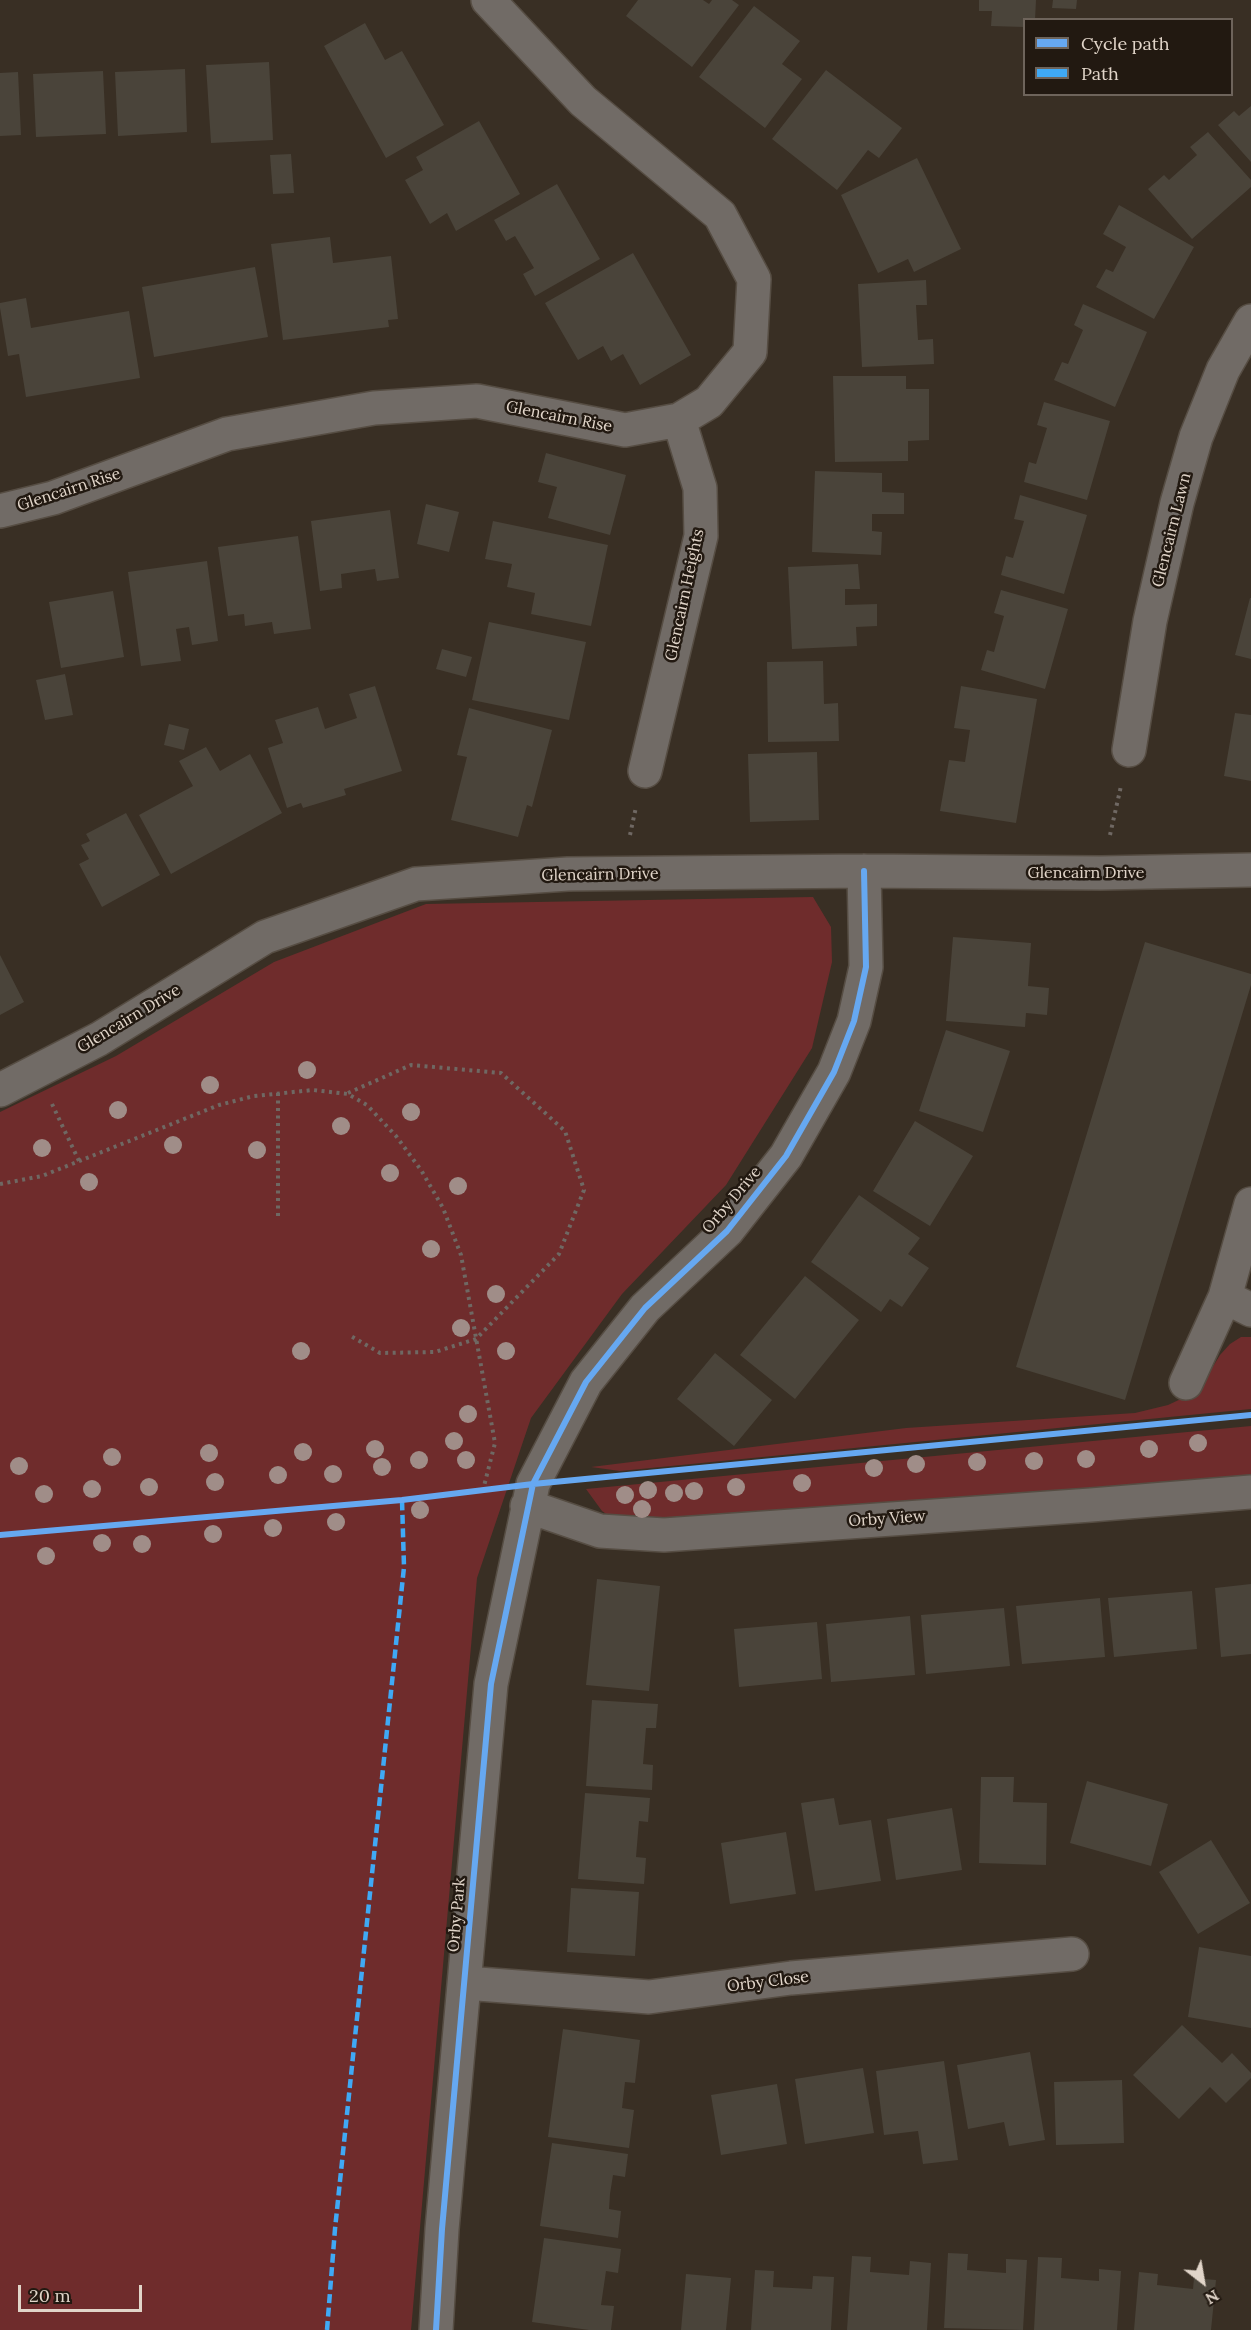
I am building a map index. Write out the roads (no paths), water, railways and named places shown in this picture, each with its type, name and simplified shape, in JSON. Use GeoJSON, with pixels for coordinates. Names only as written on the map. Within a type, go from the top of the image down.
{"type":"FeatureCollection","features":[{"type":"Feature","properties":{"kind":"street","name":"Glencairn Rise"},"geometry":{"type":"LineString","coordinates":[[0,511],[53,498],[227,434],[374,408],[477,401],[625,429],[679,420],[709,402],[750,352],[754,279],[720,215],[583,101],[488,0]]}},
{"type":"Feature","properties":{"kind":"street","name":"Glencairn Lawn"},"geometry":{"type":"LineString","coordinates":[[1130,750],[1150,621],[1177,503],[1200,426],[1223,370],[1251,321]]}},
{"type":"Feature","properties":{"kind":"street","name":"Glencairn Heights"},"geometry":{"type":"LineString","coordinates":[[645,771],[701,536],[700,488],[679,420]]}},
{"type":"Feature","properties":{"kind":"street","name":"Glencairn Drive"},"geometry":{"type":"LineString","coordinates":[[0,1090],[99,1039],[264,937],[416,884],[568,874],[620,873],[864,871],[1101,873],[1251,870]]}},
{"type":"Feature","properties":{"kind":"street","name":"Orby Drive"},"geometry":{"type":"LineString","coordinates":[[530,1495],[586,1382],[645,1308],[728,1231],[786,1156],[834,1072],[854,1021],[866,967],[864,871]]}},
{"type":"Feature","properties":{"kind":"street"},"geometry":{"type":"LineString","coordinates":[[1186,1383],[1238,1303],[1251,1204]]}},
{"type":"Feature","properties":{"kind":"street","name":"Orby View"},"geometry":{"type":"LineString","coordinates":[[530,1495],[600,1531],[664,1535],[1251,1492]]}},
{"type":"Feature","properties":{"kind":"street","name":"Orby Park"},"geometry":{"type":"LineString","coordinates":[[435,2330],[491,1684],[530,1495]]}},
{"type":"Feature","properties":{"kind":"street","name":"Orby Close"},"geometry":{"type":"LineString","coordinates":[[465,1983],[649,1996],[791,1978],[1072,1954]]}}]}
